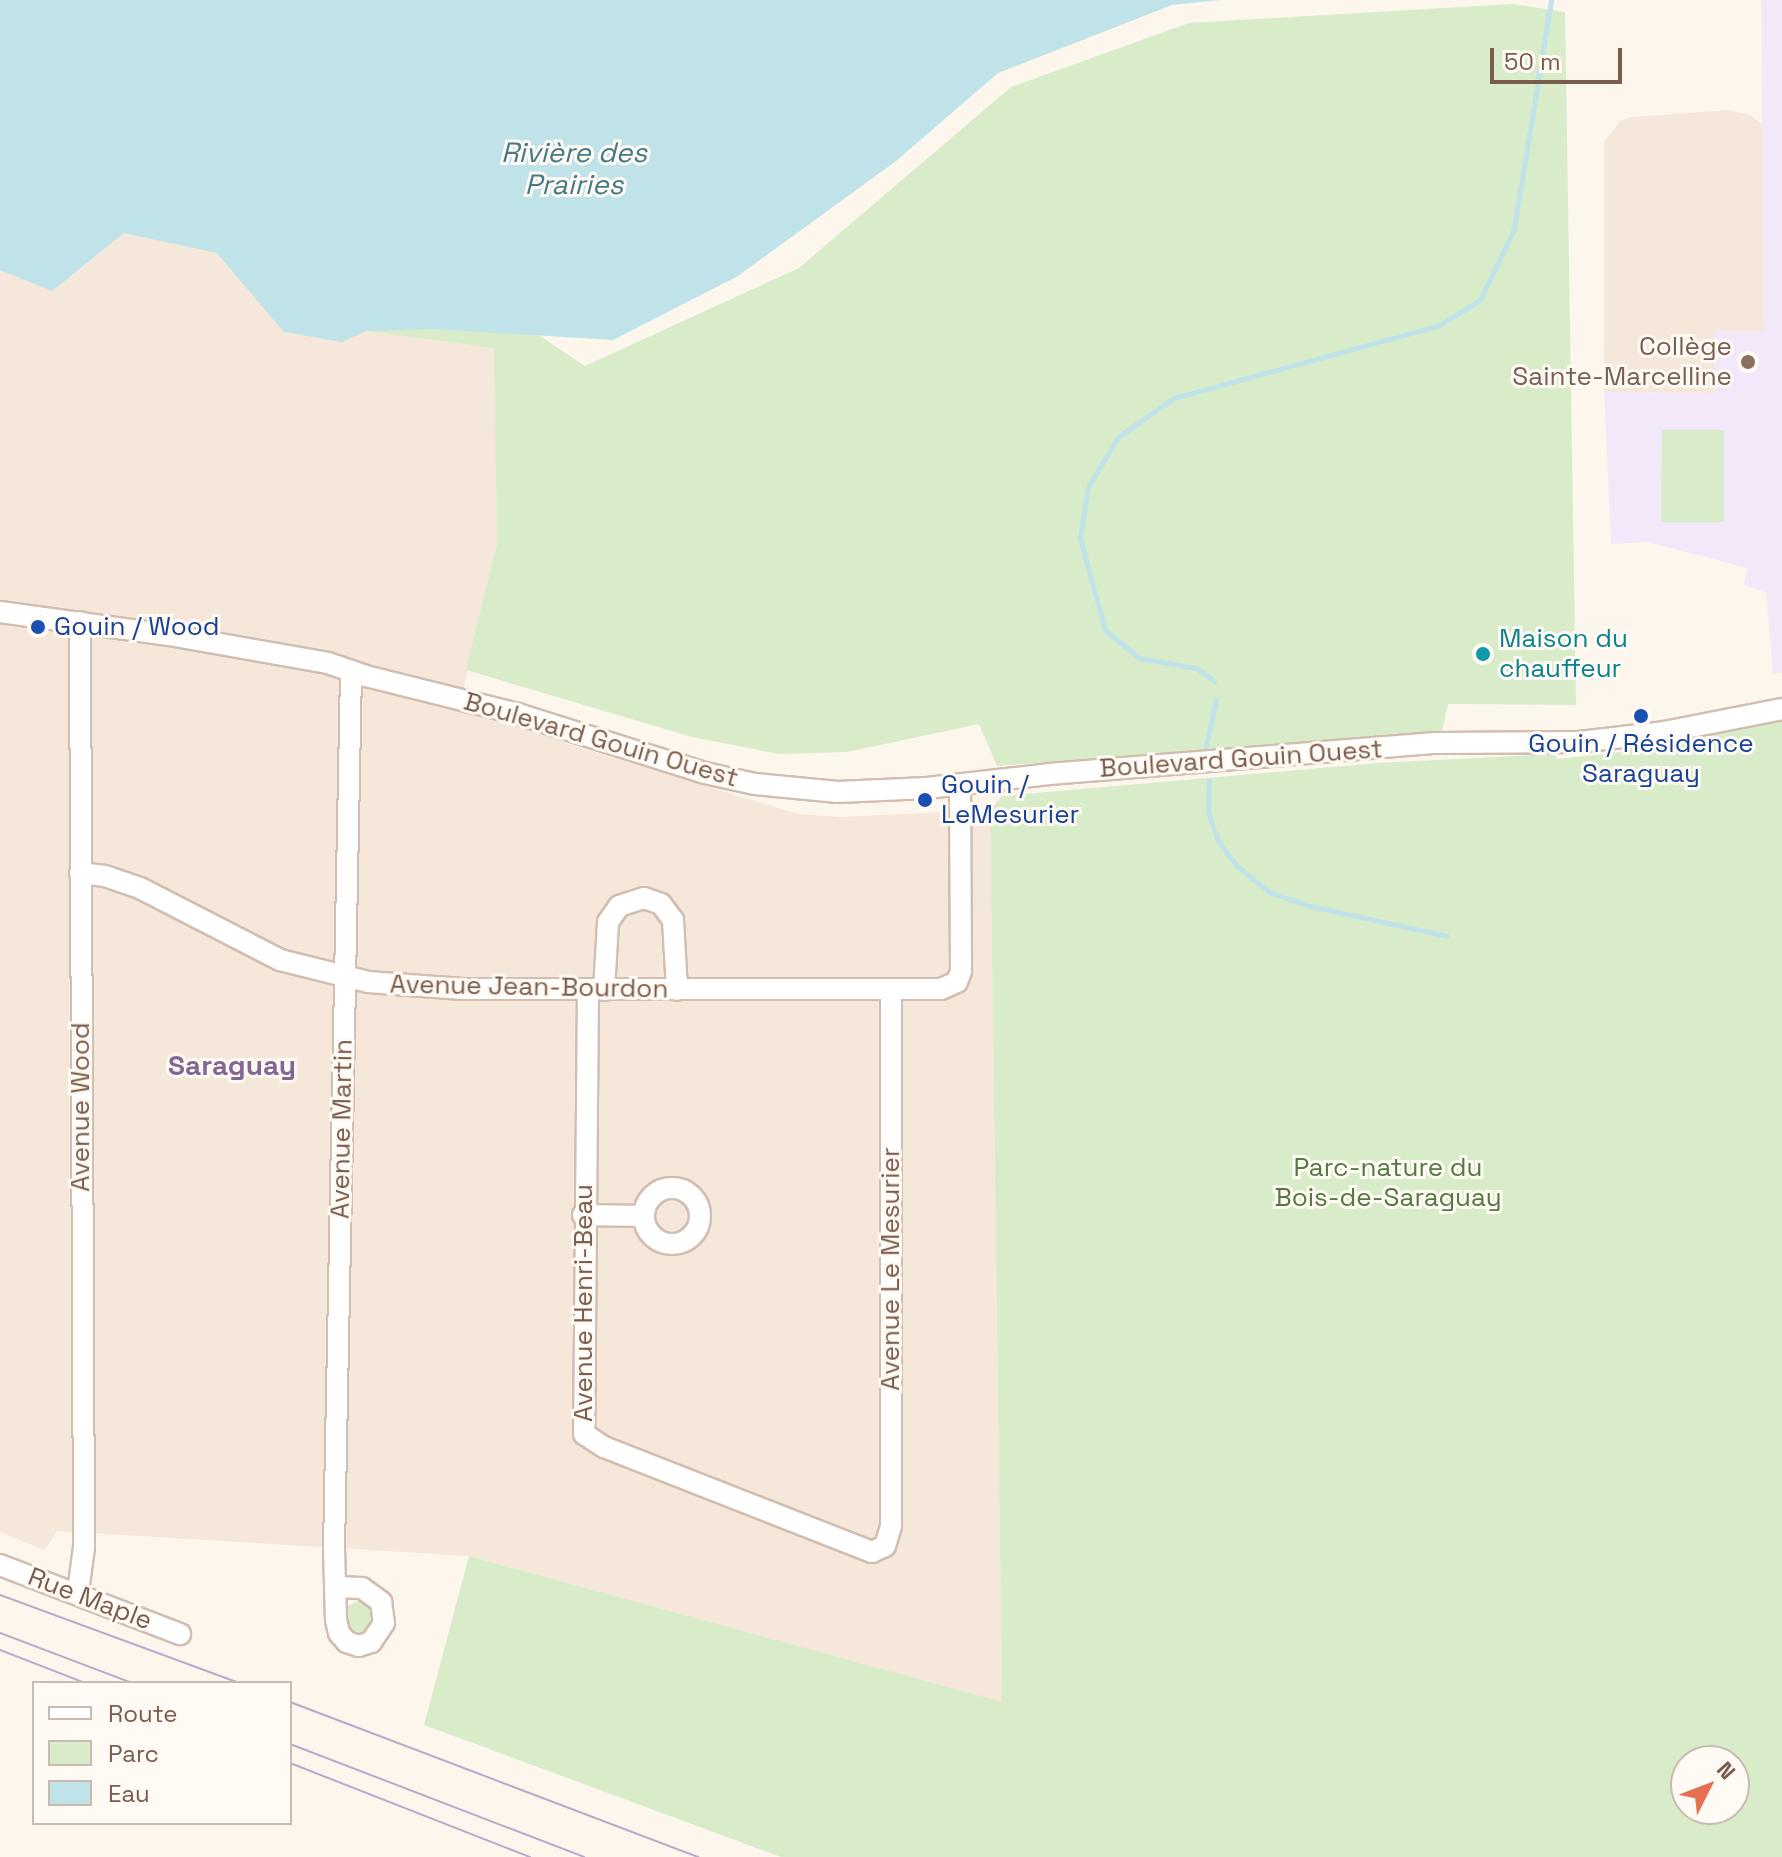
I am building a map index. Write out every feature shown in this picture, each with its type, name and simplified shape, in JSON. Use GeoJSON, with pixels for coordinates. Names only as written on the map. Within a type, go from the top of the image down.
{"type":"FeatureCollection","features":[{"type":"Feature","properties":{"kind":"street","name":"Boulevard Gouin Ouest"},"geometry":{"type":"LineString","coordinates":[[0,612],[306,659],[506,711],[655,759],[738,781],[838,792],[960,785],[1034,775],[1436,743],[1579,742],[1665,732],[1782,709]]}},
{"type":"Feature","properties":{"kind":"street","name":"Avenue Wood"},"geometry":{"type":"LineString","coordinates":[[78,1592],[84,1547],[80,622]]}},
{"type":"Feature","properties":{"kind":"street","name":"Avenue Martin"},"geometry":{"type":"LineString","coordinates":[[335,1587],[351,671]]}},
{"type":"Feature","properties":{"kind":"street","name":"Avenue Jean-Bourdon"},"geometry":{"type":"LineString","coordinates":[[80,873],[105,876],[140,888],[280,960],[344,976],[425,989],[891,990],[953,985],[960,977],[962,962],[960,785]]}},
{"type":"Feature","properties":{"kind":"street","name":"Avenue Henri-Beau"},"geometry":{"type":"LineString","coordinates":[[677,990],[673,920],[661,904],[644,898],[619,906],[608,922],[596,990],[583,1215],[581,1425],[585,1436],[604,1447],[859,1549],[872,1552],[885,1546]]}},
{"type":"Feature","properties":{"kind":"street","name":"Avenue Le Mesurier"},"geometry":{"type":"LineString","coordinates":[[885,1546],[891,1518],[891,990]]}},
{"type":"Feature","properties":{"kind":"street"},"geometry":{"type":"LineString","coordinates":[[583,1215],[644,1216]]}},
{"type":"Feature","properties":{"kind":"street","name":"Rue Maple"},"geometry":{"type":"LineString","coordinates":[[0,1565],[78,1592],[180,1634]]}},
{"type":"Feature","properties":{"kind":"shaded area","name":"Collège Sainte-Marcelline"},"geometry":{"type":"Polygon","coordinates":[[[1761,0],[1782,0],[1782,672],[1773,674],[1766,592],[1744,585],[1747,568],[1648,542],[1611,544],[1604,392],[1714,393],[1714,331],[1764,331],[1761,0]]]}},
{"type":"Feature","properties":{"kind":"shaded area"},"geometry":{"type":"Polygon","coordinates":[[[1728,110],[1750,115],[1762,124],[1764,332],[1714,393],[1604,392],[1604,142],[1620,121],[1632,117],[1728,110]]]}},
{"type":"Feature","properties":{"kind":"shaded area"},"geometry":{"type":"Polygon","coordinates":[[[124,233],[217,253],[284,332],[342,342],[366,331],[495,347],[497,545],[460,704],[568,744],[798,814],[841,817],[990,810],[1002,1703],[469,1556],[57,1531],[45,1550],[0,1532],[0,270],[52,291],[124,233]]]}},
{"type":"Feature","properties":{"kind":"green space"},"geometry":{"type":"Polygon","coordinates":[[[1512,4],[1565,12],[1576,705],[1448,704],[1442,731],[997,766],[979,724],[847,752],[779,754],[692,737],[466,670],[497,544],[494,348],[366,331],[342,342],[284,332],[217,253],[124,233],[52,291],[0,270],[0,61],[421,257],[585,366],[799,268],[1011,87],[1189,23],[1512,4]]]}},
{"type":"Feature","properties":{"kind":"green space"},"geometry":{"type":"Polygon","coordinates":[[[1662,430],[1724,430],[1724,522],[1661,522],[1662,430]]]}},
{"type":"Feature","properties":{"kind":"green space","name":"Parc-nature du Bois-de-Saraguay"},"geometry":{"type":"Polygon","coordinates":[[[1782,720],[1782,1857],[781,1857],[424,1725],[469,1556],[1002,1702],[990,810],[1002,796],[1378,763],[1555,754],[1557,759],[1621,752],[1782,720]]]}},
{"type":"Feature","properties":{"kind":"green space"},"geometry":{"type":"Polygon","coordinates":[[[363,1599],[372,1604],[376,1621],[371,1632],[358,1637],[349,1631],[345,1620],[348,1606],[363,1599]]]}},
{"type":"Feature","properties":{"kind":"water","name":"Rivière des Prairies"},"geometry":{"type":"Polygon","coordinates":[[[0,0],[1220,0],[1172,5],[998,73],[896,161],[738,276],[613,340],[433,329],[366,331],[342,342],[284,332],[217,253],[124,233],[52,291],[0,270],[0,0]]]}},
{"type":"Feature","properties":{"kind":"waterway"},"geometry":{"type":"LineString","coordinates":[[1214,681],[1196,668],[1139,658],[1105,630],[1080,538],[1088,487],[1118,437],[1174,398],[1438,326],[1480,300],[1514,229],[1551,0]]}},
{"type":"Feature","properties":{"kind":"waterway"},"geometry":{"type":"LineString","coordinates":[[1206,746],[1216,700]]}},
{"type":"Feature","properties":{"kind":"waterway"},"geometry":{"type":"LineString","coordinates":[[1209,781],[1208,812],[1218,841],[1237,866],[1269,892],[1306,905],[1447,936]]}},
{"type":"Feature","properties":{"kind":"tram line"},"geometry":{"type":"LineString","coordinates":[[0,1595],[234,1681]]}},
{"type":"Feature","properties":{"kind":"tram line"},"geometry":{"type":"LineString","coordinates":[[0,1633],[127,1681]]}},
{"type":"Feature","properties":{"kind":"tram line"},"geometry":{"type":"LineString","coordinates":[[0,1650],[80,1681]]}},
{"type":"Feature","properties":{"kind":"tram line"},"geometry":{"type":"LineString","coordinates":[[292,1703],[699,1857]]}},
{"type":"Feature","properties":{"kind":"tram line"},"geometry":{"type":"LineString","coordinates":[[292,1745],[584,1857]]}},
{"type":"Feature","properties":{"kind":"tram line"},"geometry":{"type":"LineString","coordinates":[[292,1764],[530,1857]]}},
{"type":"Feature","properties":{"kind":"place","name":"Collège Sainte-Marcelline"},"geometry":{"type":"Point","coordinates":[1748,362]}},
{"type":"Feature","properties":{"kind":"place","name":"Gouin / Wood"},"geometry":{"type":"Point","coordinates":[38,627]}},
{"type":"Feature","properties":{"kind":"place","name":"Maison du chauffeur"},"geometry":{"type":"Point","coordinates":[1483,654]}},
{"type":"Feature","properties":{"kind":"place","name":"Gouin / Résidence Saraguay"},"geometry":{"type":"Point","coordinates":[1641,716]}},
{"type":"Feature","properties":{"kind":"place","name":"Gouin / LeMesurier"},"geometry":{"type":"Point","coordinates":[925,800]}},
{"type":"Feature","properties":{"kind":"district","name":"Saraguay"},"geometry":{"type":"Point","coordinates":[232,1065]}}]}
